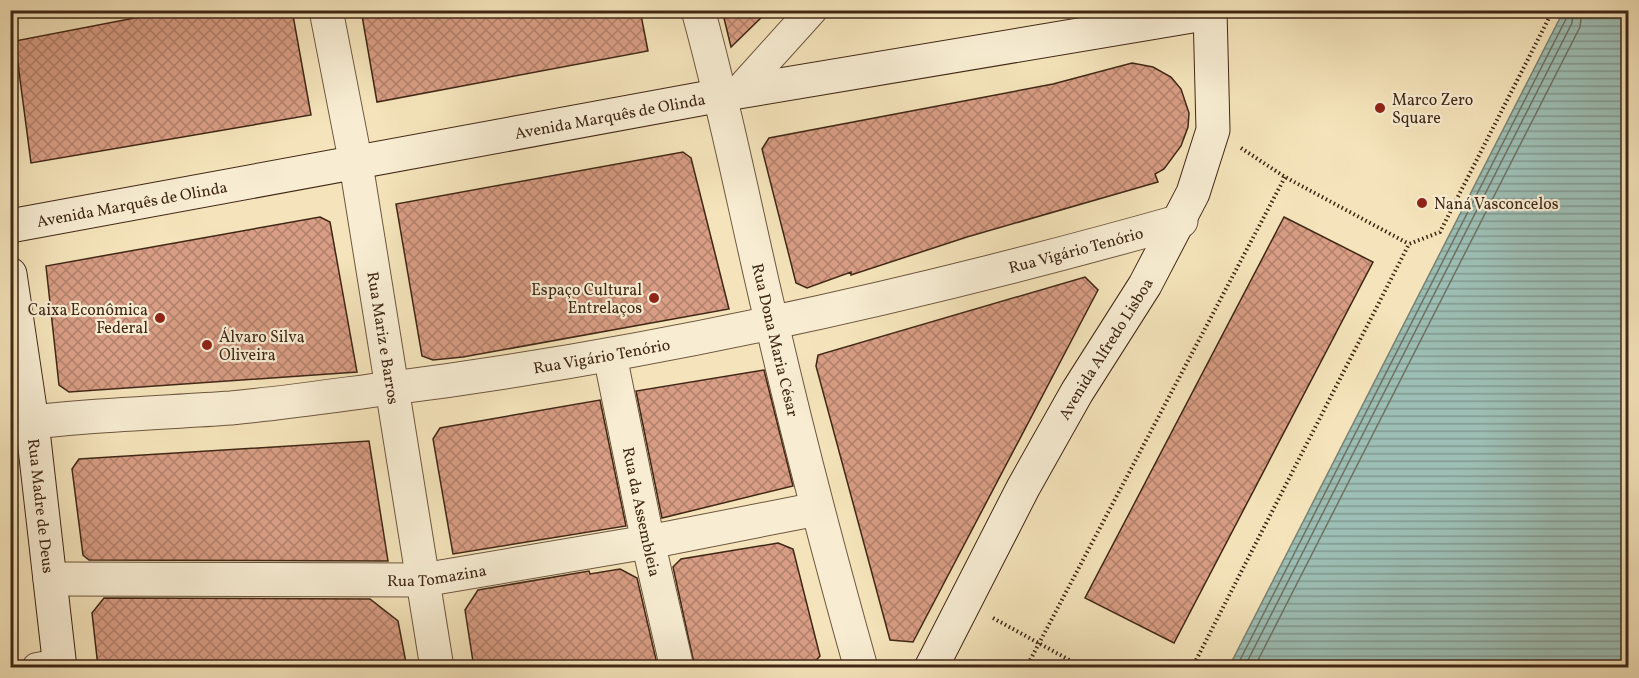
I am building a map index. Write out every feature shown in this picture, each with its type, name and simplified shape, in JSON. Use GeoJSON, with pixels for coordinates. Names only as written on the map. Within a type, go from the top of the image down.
{"type":"FeatureCollection","features":[{"type":"Feature","properties":{"kind":"street","name":"Rua Mariz e Barros"},"geometry":{"type":"LineString","coordinates":[[326,10],[356,164],[437,668]]}},
{"type":"Feature","properties":{"kind":"street","name":"Rua Dona Maria César"},"geometry":{"type":"LineString","coordinates":[[698,10],[730,93],[772,323],[817,509],[861,668]]}},
{"type":"Feature","properties":{"kind":"street"},"geometry":{"type":"LineString","coordinates":[[730,93],[812,10]]}},
{"type":"Feature","properties":{"kind":"street","name":"Avenida Marquês de Olinda"},"geometry":{"type":"LineString","coordinates":[[10,226],[356,164],[730,93],[1210,12]]}},
{"type":"Feature","properties":{"kind":"street","name":"Avenida Alfredo Lisboa"},"geometry":{"type":"LineString","coordinates":[[931,668],[1014,505],[1077,392],[1145,285],[1181,221],[1204,164],[1213,130],[1210,12]]}},
{"type":"Feature","properties":{"kind":"street","name":"Rua Vigário Tenório"},"geometry":{"type":"LineString","coordinates":[[21,423],[235,407],[393,388],[610,356],[772,323],[1081,249],[1181,221]]}},
{"type":"Feature","properties":{"kind":"street","name":"Rua Madre de Deus"},"geometry":{"type":"LineString","coordinates":[[10,274],[21,423],[50,579],[52,666]]}},
{"type":"Feature","properties":{"kind":"street","name":"Rua da Assembleia"},"geometry":{"type":"LineString","coordinates":[[610,356],[648,542],[677,668]]}},
{"type":"Feature","properties":{"kind":"street","name":"Rua Tomazina"},"geometry":{"type":"LineString","coordinates":[[50,579],[423,580],[648,542],[817,509]]}},
{"type":"Feature","properties":{"kind":"path"},"geometry":{"type":"LineString","coordinates":[[1192,668],[1409,244],[1440,232],[1553,10]]}},
{"type":"Feature","properties":{"kind":"path"},"geometry":{"type":"LineString","coordinates":[[1213,130],[1285,177],[1409,244]]}},
{"type":"Feature","properties":{"kind":"path"},"geometry":{"type":"LineString","coordinates":[[1026,668],[1285,177]]}},
{"type":"Feature","properties":{"kind":"path"},"geometry":{"type":"LineString","coordinates":[[965,602],[1084,668]]}},
{"type":"Feature","properties":{"kind":"water"},"geometry":{"type":"Polygon","coordinates":[[[1548,11],[1628,11],[1628,667],[1229,667],[1561,16],[1548,11]]]}},
{"type":"Feature","properties":{"kind":"building"},"geometry":{"type":"Polygon","coordinates":[[[176,10],[292,10],[311,115],[31,163],[15,41],[176,10]]]}},
{"type":"Feature","properties":{"kind":"building"},"geometry":{"type":"Polygon","coordinates":[[[361,10],[640,10],[648,51],[377,102],[361,10]]]}},
{"type":"Feature","properties":{"kind":"building"},"geometry":{"type":"Polygon","coordinates":[[[722,10],[769,10],[731,47],[722,10]]]}},
{"type":"Feature","properties":{"kind":"building"},"geometry":{"type":"Polygon","coordinates":[[[1132,63],[1153,67],[1171,77],[1181,89],[1189,113],[1188,127],[1181,146],[1164,169],[1155,174],[1158,182],[967,237],[851,275],[851,272],[807,288],[796,283],[762,149],[769,138],[1053,84],[1132,63]]]}},
{"type":"Feature","properties":{"kind":"building"},"geometry":{"type":"Polygon","coordinates":[[[683,152],[691,158],[729,309],[463,357],[433,360],[422,356],[396,204],[683,152]]]}},
{"type":"Feature","properties":{"kind":"building"},"geometry":{"type":"Polygon","coordinates":[[[320,217],[330,222],[357,372],[69,392],[59,385],[46,266],[320,217]]]}},
{"type":"Feature","properties":{"kind":"building"},"geometry":{"type":"Polygon","coordinates":[[[1284,217],[1373,262],[1174,643],[1085,598],[1284,217]]]}},
{"type":"Feature","properties":{"kind":"building"},"geometry":{"type":"Polygon","coordinates":[[[1085,277],[1098,290],[913,642],[890,640],[816,366],[818,355],[1085,277]]]}},
{"type":"Feature","properties":{"kind":"building"},"geometry":{"type":"Polygon","coordinates":[[[764,370],[793,486],[662,518],[636,391],[764,370]]]}},
{"type":"Feature","properties":{"kind":"building"},"geometry":{"type":"Polygon","coordinates":[[[600,400],[626,526],[453,554],[433,439],[440,428],[600,400]]]}},
{"type":"Feature","properties":{"kind":"building"},"geometry":{"type":"Polygon","coordinates":[[[369,441],[388,561],[89,560],[83,555],[72,469],[79,459],[369,441]]]}},
{"type":"Feature","properties":{"kind":"building"},"geometry":{"type":"Polygon","coordinates":[[[778,543],[793,549],[820,656],[811,666],[800,668],[695,668],[673,567],[681,559],[778,543]]]}},
{"type":"Feature","properties":{"kind":"building"},"geometry":{"type":"Polygon","coordinates":[[[620,569],[637,578],[658,668],[474,668],[465,610],[478,590],[589,571],[590,574],[620,569]]]}},
{"type":"Feature","properties":{"kind":"building"},"geometry":{"type":"Polygon","coordinates":[[[104,598],[370,599],[398,621],[407,668],[98,667],[92,613],[104,598]]]}},
{"type":"Feature","properties":{"kind":"place","name":"Marco Zero Square"},"geometry":{"type":"Point","coordinates":[1380,108]}},
{"type":"Feature","properties":{"kind":"place","name":"Naná Vasconcelos"},"geometry":{"type":"Point","coordinates":[1422,203]}},
{"type":"Feature","properties":{"kind":"place","name":"Espaço Cultural Entrelaços"},"geometry":{"type":"Point","coordinates":[654,298]}},
{"type":"Feature","properties":{"kind":"place","name":"Caixa Econômica Federal"},"geometry":{"type":"Point","coordinates":[160,318]}},
{"type":"Feature","properties":{"kind":"place","name":"Álvaro Silva Oliveira"},"geometry":{"type":"Point","coordinates":[207,345]}}]}
